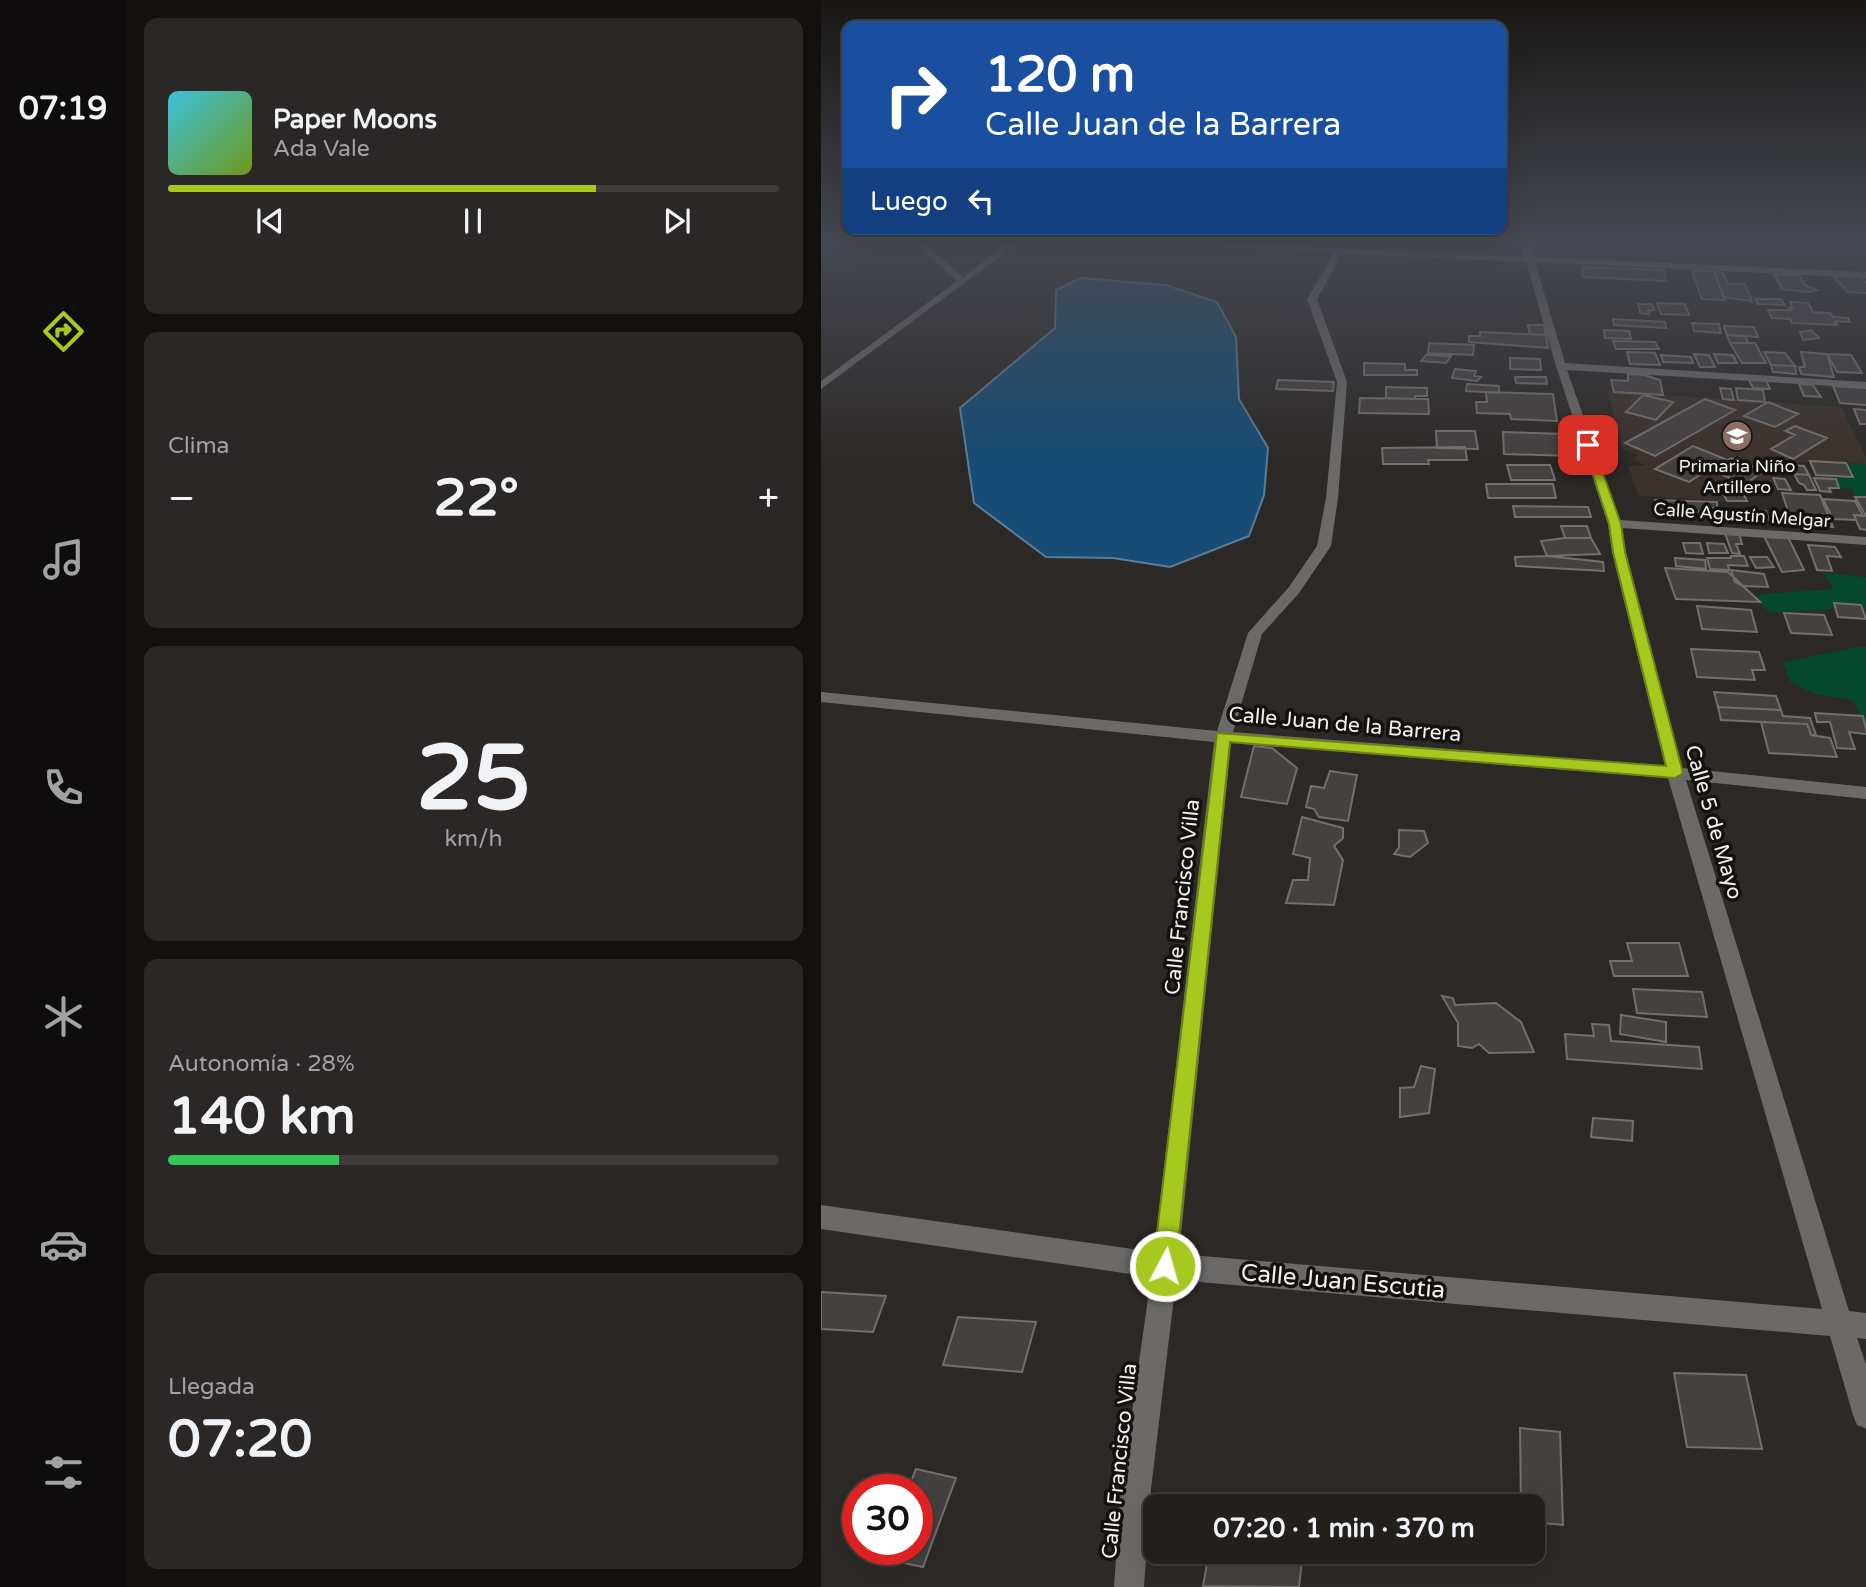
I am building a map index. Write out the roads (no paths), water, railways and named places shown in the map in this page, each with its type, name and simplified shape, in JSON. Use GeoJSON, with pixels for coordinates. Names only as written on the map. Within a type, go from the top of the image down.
{"type":"FeatureCollection","features":[{"type":"Feature","properties":{"kind":"street"},"geometry":{"type":"LineString","coordinates":[[821,386],[917,315]]}},
{"type":"Feature","properties":{"kind":"street","name":"Calle Francisco Villa"},"geometry":{"type":"LineString","coordinates":[[1129,1587],[1137,1489],[1165,1266],[1223,737],[1255,634],[1294,590],[1324,546],[1332,498],[1342,382],[1318,315]]}},
{"type":"Feature","properties":{"kind":"street","name":"Calle 5 de Mayo"},"geometry":{"type":"LineString","coordinates":[[1546,315],[1615,524],[1619,552],[1675,773],[1866,1415]]}},
{"type":"Feature","properties":{"kind":"street"},"geometry":{"type":"LineString","coordinates":[[1561,366],[1866,385]]}},
{"type":"Feature","properties":{"kind":"street","name":"Calle Agustín Melgar"},"geometry":{"type":"LineString","coordinates":[[1615,524],[1866,541]]}},
{"type":"Feature","properties":{"kind":"street","name":"Calle Juan de la Barrera"},"geometry":{"type":"LineString","coordinates":[[821,697],[1223,737],[1675,773],[1866,793]]}},
{"type":"Feature","properties":{"kind":"street","name":"Calle Juan Escutia"},"geometry":{"type":"LineString","coordinates":[[821,1217],[1165,1266],[1837,1321],[1866,1326]]}},
{"type":"Feature","properties":{"kind":"water"},"geometry":{"type":"Polygon","coordinates":[[[1055,315],[1224,315],[1236,337],[1239,399],[1268,448],[1264,495],[1249,536],[1170,567],[1113,558],[1046,557],[974,503],[960,408],[1055,328],[1055,315]]]}},
{"type":"Feature","properties":{"kind":"place","name":"Primaria Niño Artillero"},"geometry":{"type":"Point","coordinates":[1737,436]}}]}
